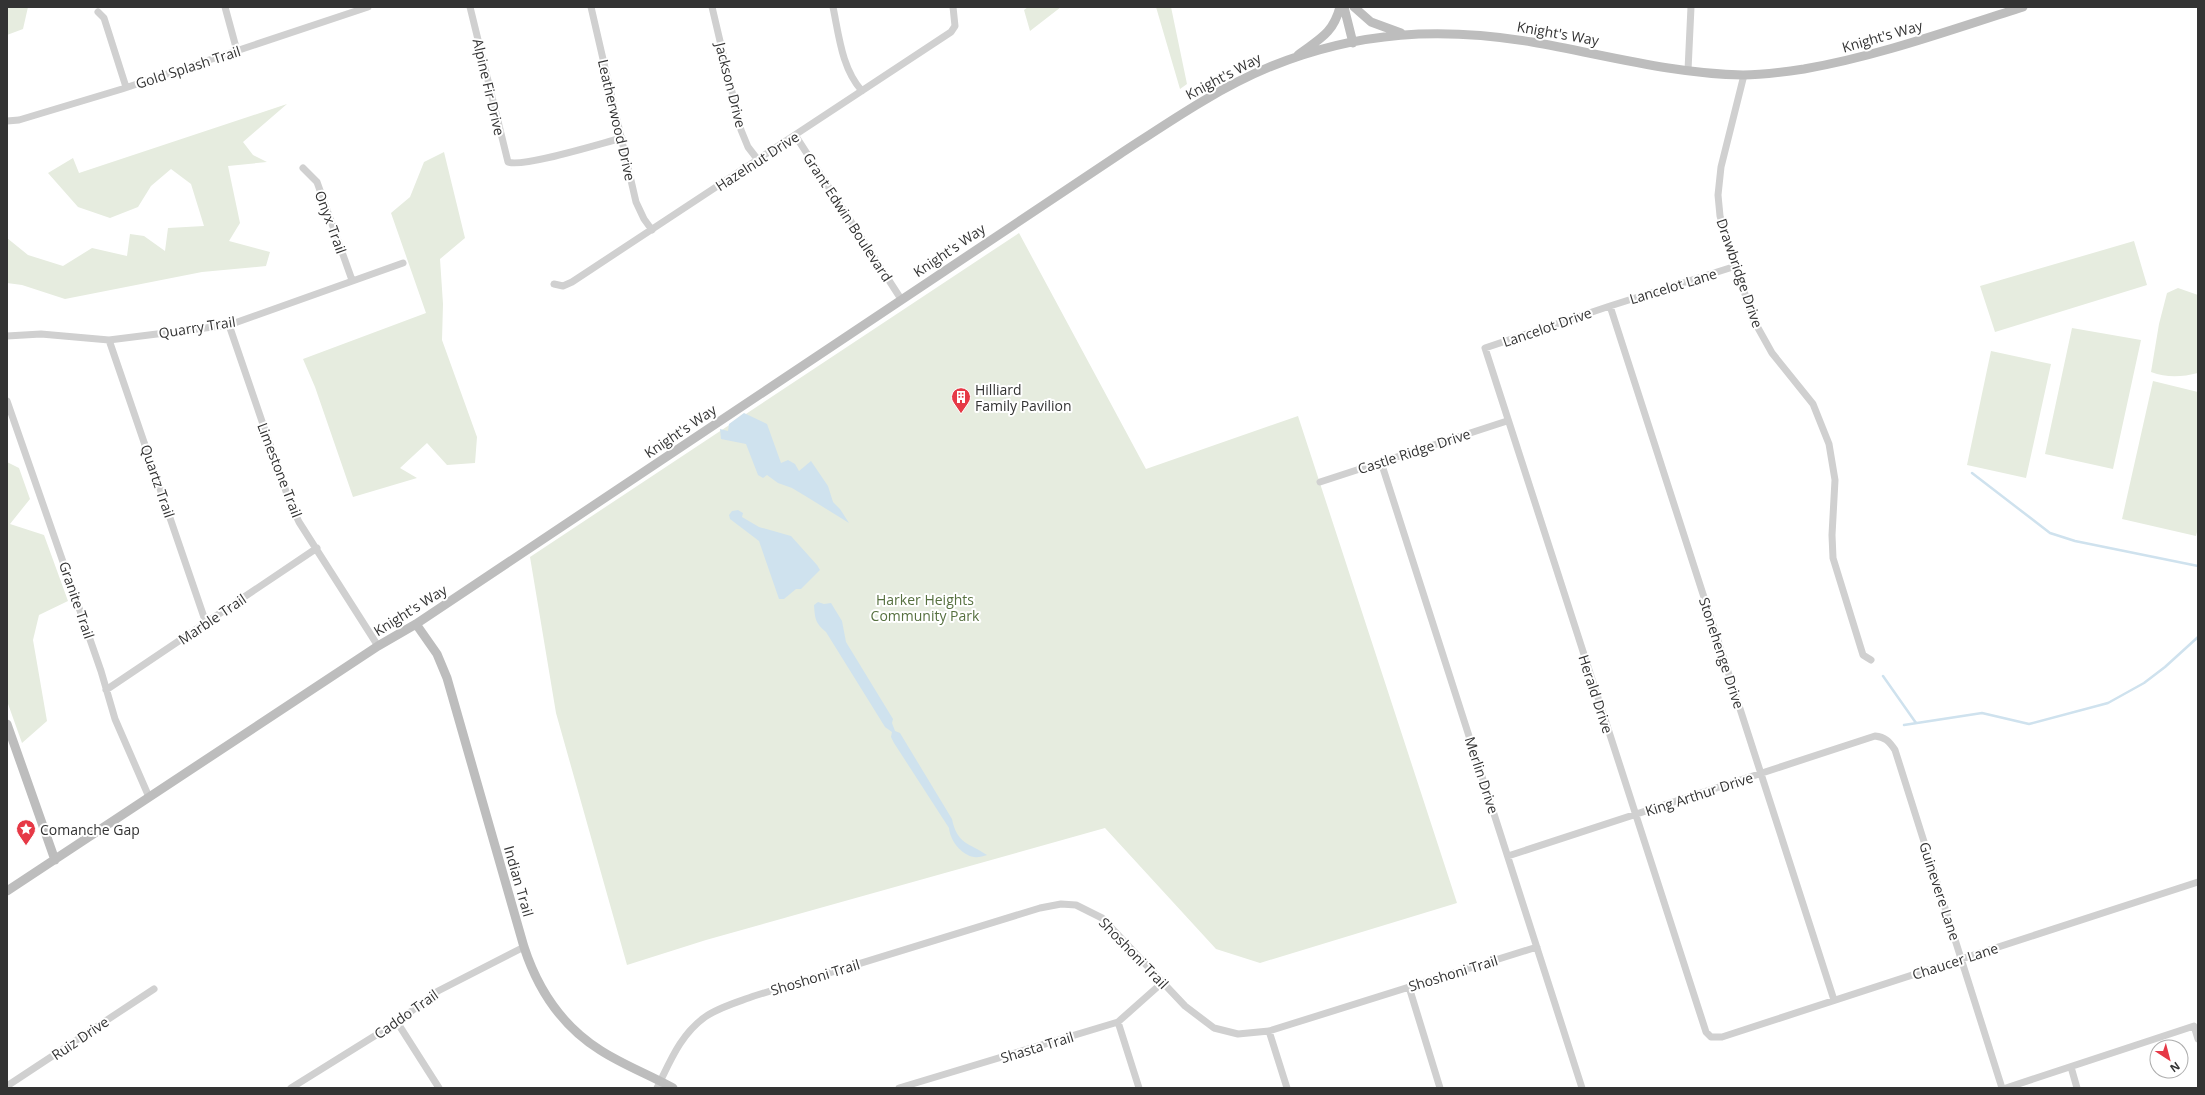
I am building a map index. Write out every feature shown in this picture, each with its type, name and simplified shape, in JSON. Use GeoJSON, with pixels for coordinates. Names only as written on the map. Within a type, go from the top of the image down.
{"type":"FeatureCollection","features":[{"type":"Feature","properties":{"kind":"main road"},"geometry":{"type":"LineString","coordinates":[[1293,58],[1328,33],[1337,20],[1340,7]]}},
{"type":"Feature","properties":{"kind":"main road"},"geometry":{"type":"LineString","coordinates":[[1344,7],[1353,43]]}},
{"type":"Feature","properties":{"kind":"main road"},"geometry":{"type":"LineString","coordinates":[[1354,7],[1371,22],[1403,34]]}},
{"type":"Feature","properties":{"kind":"main road","name":"Knight's Way"},"geometry":{"type":"LineString","coordinates":[[7,891],[378,646],[416,624],[901,299],[1173,120],[1240,81],[1293,58],[1353,43],[1403,34],[1438,33],[1491,36],[1688,70],[1744,75],[1789,71],[1863,57],[2023,7]]}},
{"type":"Feature","properties":{"kind":"main road","name":"Indian Trail"},"geometry":{"type":"LineString","coordinates":[[416,624],[437,654],[448,678],[524,947],[532,970],[542,990],[552,1006],[569,1025],[601,1050],[659,1084],[673,1088]]}},
{"type":"Feature","properties":{"kind":"main road"},"geometry":{"type":"LineString","coordinates":[[7,724],[55,860]]}},
{"type":"Feature","properties":{"kind":"street"},"geometry":{"type":"LineString","coordinates":[[225,7],[237,50]]}},
{"type":"Feature","properties":{"kind":"street","name":"Gold Splash Trail"},"geometry":{"type":"LineString","coordinates":[[7,121],[19,120],[126,87],[351,10],[368,7]]}},
{"type":"Feature","properties":{"kind":"street","name":"Alpine Fir Drive"},"geometry":{"type":"LineString","coordinates":[[470,7],[506,158],[512,163],[530,161],[622,138]]}},
{"type":"Feature","properties":{"kind":"street","name":"Leatherwood Drive"},"geometry":{"type":"LineString","coordinates":[[591,7],[636,202],[644,219],[652,230]]}},
{"type":"Feature","properties":{"kind":"street","name":"Jackson Drive"},"geometry":{"type":"LineString","coordinates":[[712,7],[741,130],[748,147],[758,160]]}},
{"type":"Feature","properties":{"kind":"street"},"geometry":{"type":"LineString","coordinates":[[832,7],[847,68],[852,80],[862,91]]}},
{"type":"Feature","properties":{"kind":"street","name":"Hazelnut Drive"},"geometry":{"type":"LineString","coordinates":[[554,284],[563,286],[572,282],[951,32],[955,26],[953,7]]}},
{"type":"Feature","properties":{"kind":"street"},"geometry":{"type":"LineString","coordinates":[[1688,70],[1691,7]]}},
{"type":"Feature","properties":{"kind":"street"},"geometry":{"type":"LineString","coordinates":[[98,12],[104,18],[126,87]]}},
{"type":"Feature","properties":{"kind":"street","name":"Drawbridge Drive"},"geometry":{"type":"LineString","coordinates":[[1744,75],[1722,167],[1718,195],[1720,216],[1753,319],[1762,338],[1813,404],[1830,444],[1835,480],[1832,535],[1833,558],[1863,655],[1871,660]]}},
{"type":"Feature","properties":{"kind":"street","name":"Grant Edwin Boulevard"},"geometry":{"type":"LineString","coordinates":[[795,135],[901,299]]}},
{"type":"Feature","properties":{"kind":"street","name":"Onyx Trail"},"geometry":{"type":"LineString","coordinates":[[303,168],[317,182],[352,280]]}},
{"type":"Feature","properties":{"kind":"street","name":"Quarry Trail"},"geometry":{"type":"LineString","coordinates":[[7,336],[41,334],[108,340],[228,324],[403,263]]}},
{"type":"Feature","properties":{"kind":"street","name":"Lancelot Lane"},"geometry":{"type":"LineString","coordinates":[[1610,306],[1736,266]]}},
{"type":"Feature","properties":{"kind":"street","name":"Lancelot Drive"},"geometry":{"type":"LineString","coordinates":[[1485,348],[1610,306]]}},
{"type":"Feature","properties":{"kind":"street","name":"Stonehenge Drive"},"geometry":{"type":"LineString","coordinates":[[1610,306],[1834,1000]]}},
{"type":"Feature","properties":{"kind":"street","name":"Limestone Trail"},"geometry":{"type":"LineString","coordinates":[[228,324],[290,503],[299,522],[317,548],[378,646]]}},
{"type":"Feature","properties":{"kind":"street","name":"Quartz Trail"},"geometry":{"type":"LineString","coordinates":[[108,340],[206,623]]}},
{"type":"Feature","properties":{"kind":"street","name":"Herald Drive"},"geometry":{"type":"LineString","coordinates":[[1485,348],[1706,1032],[1711,1037]]}},
{"type":"Feature","properties":{"kind":"street","name":"Granite Trail"},"geometry":{"type":"LineString","coordinates":[[7,401],[102,671],[115,720],[149,797]]}},
{"type":"Feature","properties":{"kind":"street","name":"Castle Ridge Drive"},"geometry":{"type":"LineString","coordinates":[[1320,482],[1508,421]]}},
{"type":"Feature","properties":{"kind":"street","name":"Merlin Drive"},"geometry":{"type":"LineString","coordinates":[[1381,462],[1582,1088]]}},
{"type":"Feature","properties":{"kind":"street","name":"Marble Trail"},"geometry":{"type":"LineString","coordinates":[[106,690],[317,548]]}},
{"type":"Feature","properties":{"kind":"street","name":"King Arthur Drive"},"geometry":{"type":"LineString","coordinates":[[1508,856],[1875,736],[1882,737],[1889,742]]}},
{"type":"Feature","properties":{"kind":"street","name":"Guinevere Lane"},"geometry":{"type":"LineString","coordinates":[[1889,742],[1895,750],[2002,1088]]}},
{"type":"Feature","properties":{"kind":"street","name":"Chaucer Lane"},"geometry":{"type":"LineString","coordinates":[[1711,1037],[1722,1036],[2198,882]]}},
{"type":"Feature","properties":{"kind":"street","name":"Shoshoni Trail"},"geometry":{"type":"LineString","coordinates":[[659,1084],[667,1065],[682,1041],[706,1016],[723,1008],[754,996],[1040,908],[1061,904],[1076,905],[1088,909],[1102,918],[1186,1006],[1214,1028],[1238,1034],[1269,1030],[1537,947]]}},
{"type":"Feature","properties":{"kind":"street","name":"Caddo Trail"},"geometry":{"type":"LineString","coordinates":[[291,1088],[397,1022],[438,991],[524,947]]}},
{"type":"Feature","properties":{"kind":"street","name":"Shasta Trail"},"geometry":{"type":"LineString","coordinates":[[899,1088],[1118,1022],[1162,982]]}},
{"type":"Feature","properties":{"kind":"street"},"geometry":{"type":"LineString","coordinates":[[1409,987],[1440,1088]]}},
{"type":"Feature","properties":{"kind":"street","name":"Ruiz Drive"},"geometry":{"type":"LineString","coordinates":[[7,1086],[154,989]]}},
{"type":"Feature","properties":{"kind":"street"},"geometry":{"type":"LineString","coordinates":[[397,1022],[440,1088]]}},
{"type":"Feature","properties":{"kind":"street"},"geometry":{"type":"LineString","coordinates":[[1118,1022],[1140,1088]]}},
{"type":"Feature","properties":{"kind":"street"},"geometry":{"type":"LineString","coordinates":[[2006,1088],[2194,1026],[2198,1039]]}},
{"type":"Feature","properties":{"kind":"street"},"geometry":{"type":"LineString","coordinates":[[1269,1030],[1287,1088]]}},
{"type":"Feature","properties":{"kind":"street"},"geometry":{"type":"LineString","coordinates":[[2071,1067],[2077,1088]]}},
{"type":"Feature","properties":{"kind":"green space"},"geometry":{"type":"Polygon","coordinates":[[[7,7],[28,7],[23,29],[7,35],[7,7]]]}},
{"type":"Feature","properties":{"kind":"green space"},"geometry":{"type":"Polygon","coordinates":[[[1028,7],[1061,7],[1030,31],[1024,10],[1028,7]]]}},
{"type":"Feature","properties":{"kind":"green space"},"geometry":{"type":"Polygon","coordinates":[[[1156,7],[1171,7],[1187,84],[1180,89],[1156,7]]]}},
{"type":"Feature","properties":{"kind":"green space"},"geometry":{"type":"Polygon","coordinates":[[[287,104],[243,142],[253,155],[267,162],[228,166],[240,223],[229,241],[270,252],[266,266],[202,272],[65,299],[22,285],[7,283],[7,238],[28,255],[63,266],[92,248],[127,256],[130,234],[144,236],[165,251],[168,228],[204,226],[191,184],[171,169],[151,186],[138,207],[110,218],[78,207],[48,173],[73,158],[79,173],[287,104]]]}},
{"type":"Feature","properties":{"kind":"green space"},"geometry":{"type":"Polygon","coordinates":[[[444,152],[465,238],[440,259],[443,304],[442,340],[477,437],[475,463],[447,465],[427,443],[400,468],[417,478],[353,497],[315,387],[303,359],[426,313],[391,213],[410,197],[424,162],[444,152]]]}},
{"type":"Feature","properties":{"kind":"green space","name":"Harker Heights Community Park"},"geometry":{"type":"Polygon","coordinates":[[[1019,233],[1146,469],[1298,416],[1457,903],[1260,963],[1216,949],[1105,828],[706,940],[627,965],[556,713],[530,557],[1019,233]]]}},
{"type":"Feature","properties":{"kind":"green space"},"geometry":{"type":"Polygon","coordinates":[[[2134,241],[2147,285],[1995,332],[1980,286],[2134,241]]]}},
{"type":"Feature","properties":{"kind":"green space"},"geometry":{"type":"Polygon","coordinates":[[[2178,288],[2198,295],[2198,373],[2169,376],[2151,372],[2159,324],[2167,293],[2178,288]]]}},
{"type":"Feature","properties":{"kind":"green space"},"geometry":{"type":"Polygon","coordinates":[[[2072,328],[2141,340],[2113,469],[2045,454],[2072,328]]]}},
{"type":"Feature","properties":{"kind":"green space"},"geometry":{"type":"Polygon","coordinates":[[[1991,351],[2051,364],[2026,478],[1967,465],[1991,351]]]}},
{"type":"Feature","properties":{"kind":"green space"},"geometry":{"type":"Polygon","coordinates":[[[2153,381],[2198,392],[2198,528],[2196,536],[2122,519],[2153,381]]]}},
{"type":"Feature","properties":{"kind":"green space"},"geometry":{"type":"Polygon","coordinates":[[[7,462],[19,468],[30,499],[10,524],[44,535],[68,601],[39,615],[33,640],[47,721],[22,743],[7,701],[7,462]]]}},
{"type":"Feature","properties":{"kind":"water"},"geometry":{"type":"Polygon","coordinates":[[[744,413],[767,424],[781,463],[788,460],[795,464],[799,471],[811,461],[828,486],[833,502],[840,509],[849,523],[792,488],[778,483],[767,475],[763,478],[758,475],[746,444],[721,439],[720,429],[728,431],[729,424],[744,413]]]}},
{"type":"Feature","properties":{"kind":"water"},"geometry":{"type":"Polygon","coordinates":[[[738,510],[743,513],[742,517],[759,527],[791,536],[820,570],[801,589],[796,589],[784,599],[779,599],[759,541],[730,519],[729,515],[732,511],[738,510]]]}},
{"type":"Feature","properties":{"kind":"water"},"geometry":{"type":"Polygon","coordinates":[[[818,602],[824,604],[831,603],[842,621],[846,642],[893,719],[892,723],[895,731],[900,733],[952,819],[957,833],[965,842],[987,855],[977,857],[969,856],[954,842],[949,828],[894,743],[891,737],[892,732],[885,727],[826,632],[818,623],[815,617],[814,605],[818,602]]]}},
{"type":"Feature","properties":{"kind":"waterway"},"geometry":{"type":"LineString","coordinates":[[1972,473],[2050,533],[2075,541],[2198,566]]}},
{"type":"Feature","properties":{"kind":"waterway"},"geometry":{"type":"LineString","coordinates":[[1904,725],[1982,713],[2029,724],[2108,703],[2144,683],[2165,667],[2198,637]]}},
{"type":"Feature","properties":{"kind":"waterway"},"geometry":{"type":"LineString","coordinates":[[1883,676],[1916,723]]}},
{"type":"Feature","properties":{"kind":"place","name":"Hilliard Family Pavilion"},"geometry":{"type":"Point","coordinates":[961,414]}},
{"type":"Feature","properties":{"kind":"place","name":"Comanche Gap"},"geometry":{"type":"Point","coordinates":[26,846]}}]}
